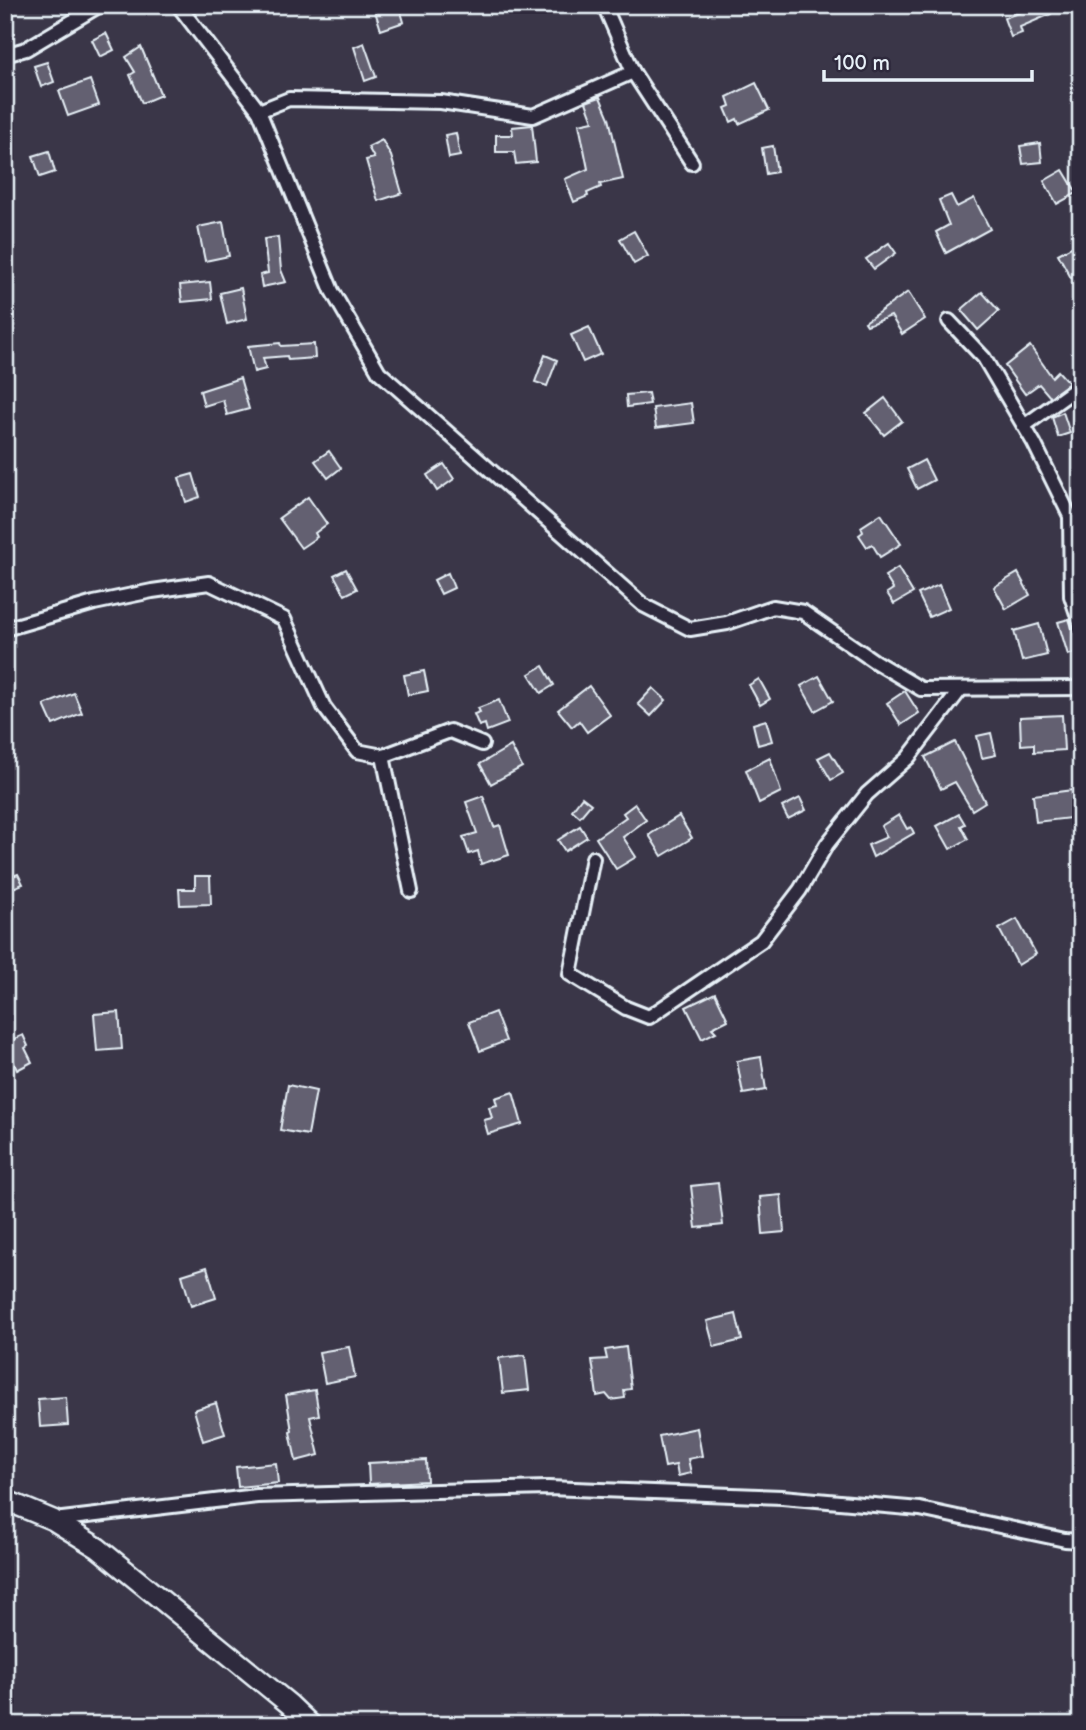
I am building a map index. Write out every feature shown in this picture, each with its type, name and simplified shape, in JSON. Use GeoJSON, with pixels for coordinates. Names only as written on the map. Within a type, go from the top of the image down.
{"type":"FeatureCollection","features":[{"type":"Feature","properties":{"kind":"main road"},"geometry":{"type":"LineString","coordinates":[[5,1500],[53,1520],[98,1548],[311,1725]]}},
{"type":"Feature","properties":{"kind":"street"},"geometry":{"type":"LineString","coordinates":[[5,55],[26,49],[100,5]]}},
{"type":"Feature","properties":{"kind":"street"},"geometry":{"type":"LineString","coordinates":[[178,5],[259,111],[332,291],[379,372],[643,605],[690,629],[727,623],[774,607],[803,612],[874,662],[921,690],[1081,688]]}},
{"type":"Feature","properties":{"kind":"street"},"geometry":{"type":"LineString","coordinates":[[604,5],[634,72],[691,163]]}},
{"type":"Feature","properties":{"kind":"street"},"geometry":{"type":"LineString","coordinates":[[259,111],[289,99],[413,101],[441,102],[533,116],[634,72]]}},
{"type":"Feature","properties":{"kind":"street"},"geometry":{"type":"LineString","coordinates":[[949,321],[984,358],[1024,426],[1070,516],[1071,596],[1081,626]]}},
{"type":"Feature","properties":{"kind":"street"},"geometry":{"type":"LineString","coordinates":[[1024,426],[1081,385]]}},
{"type":"Feature","properties":{"kind":"street"},"geometry":{"type":"LineString","coordinates":[[5,629],[117,598],[209,583],[284,619],[324,707],[357,751],[383,756],[450,731],[482,744]]}},
{"type":"Feature","properties":{"kind":"street"},"geometry":{"type":"LineString","coordinates":[[593,858],[570,974],[626,1008],[649,1017],[761,940],[800,890],[827,844],[867,794],[908,758],[961,689]]}},
{"type":"Feature","properties":{"kind":"street"},"geometry":{"type":"LineString","coordinates":[[383,756],[411,891]]}},
{"type":"Feature","properties":{"kind":"street"},"geometry":{"type":"LineString","coordinates":[[53,1520],[257,1496],[548,1488],[782,1497],[920,1509],[1065,1540],[1081,1541]]}},
{"type":"Feature","properties":{"kind":"building"},"geometry":{"type":"Polygon","coordinates":[[[373,5],[399,5],[404,22],[381,30],[373,5]]]}},
{"type":"Feature","properties":{"kind":"building"},"geometry":{"type":"Polygon","coordinates":[[[1047,5],[1051,14],[1020,27],[1022,33],[1011,37],[1004,18],[1047,5]]]}},
{"type":"Feature","properties":{"kind":"building"},"geometry":{"type":"Polygon","coordinates":[[[106,33],[114,50],[100,57],[92,40],[106,33]]]}},
{"type":"Feature","properties":{"kind":"building"},"geometry":{"type":"Polygon","coordinates":[[[364,43],[376,77],[365,81],[354,47],[364,43]]]}},
{"type":"Feature","properties":{"kind":"building"},"geometry":{"type":"Polygon","coordinates":[[[141,47],[161,95],[142,103],[130,75],[135,72],[126,57],[141,47]]]}},
{"type":"Feature","properties":{"kind":"building"},"geometry":{"type":"Polygon","coordinates":[[[47,62],[54,82],[41,87],[34,66],[47,62]]]}},
{"type":"Feature","properties":{"kind":"building"},"geometry":{"type":"Polygon","coordinates":[[[90,80],[99,105],[68,116],[59,91],[90,80]]]}},
{"type":"Feature","properties":{"kind":"building"},"geometry":{"type":"Polygon","coordinates":[[[756,83],[769,110],[739,124],[737,119],[731,122],[725,108],[730,106],[727,97],[756,83]]]}},
{"type":"Feature","properties":{"kind":"building"},"geometry":{"type":"Polygon","coordinates":[[[600,97],[609,118],[623,179],[600,184],[601,187],[587,193],[588,196],[574,202],[565,179],[588,169],[579,124],[593,121],[586,102],[600,97]]]}},
{"type":"Feature","properties":{"kind":"building"},"geometry":{"type":"Polygon","coordinates":[[[532,125],[536,162],[516,164],[514,152],[496,152],[496,135],[513,135],[512,127],[532,125]]]}},
{"type":"Feature","properties":{"kind":"building"},"geometry":{"type":"Polygon","coordinates":[[[456,133],[460,156],[449,158],[445,135],[456,133]]]}},
{"type":"Feature","properties":{"kind":"building"},"geometry":{"type":"Polygon","coordinates":[[[382,140],[391,156],[402,193],[378,201],[366,160],[374,158],[368,147],[382,140]]]}},
{"type":"Feature","properties":{"kind":"building"},"geometry":{"type":"Polygon","coordinates":[[[1040,143],[1042,162],[1023,164],[1020,146],[1040,143]]]}},
{"type":"Feature","properties":{"kind":"building"},"geometry":{"type":"Polygon","coordinates":[[[773,146],[777,172],[766,174],[762,148],[773,146]]]}},
{"type":"Feature","properties":{"kind":"building"},"geometry":{"type":"Polygon","coordinates":[[[49,151],[55,172],[40,177],[33,156],[49,151]]]}},
{"type":"Feature","properties":{"kind":"building"},"geometry":{"type":"Polygon","coordinates":[[[1063,170],[1077,193],[1057,204],[1044,181],[1063,170]]]}},
{"type":"Feature","properties":{"kind":"building"},"geometry":{"type":"Polygon","coordinates":[[[951,195],[957,207],[974,198],[990,229],[946,253],[936,232],[949,225],[939,200],[951,195]]]}},
{"type":"Feature","properties":{"kind":"building"},"geometry":{"type":"Polygon","coordinates":[[[223,222],[229,256],[205,261],[198,227],[223,222]]]}},
{"type":"Feature","properties":{"kind":"building"},"geometry":{"type":"Polygon","coordinates":[[[634,231],[648,256],[634,264],[620,239],[634,231]]]}},
{"type":"Feature","properties":{"kind":"building"},"geometry":{"type":"Polygon","coordinates":[[[278,237],[281,270],[286,282],[262,287],[260,275],[268,273],[264,239],[278,237]]]}},
{"type":"Feature","properties":{"kind":"building"},"geometry":{"type":"Polygon","coordinates":[[[889,243],[896,253],[874,269],[866,259],[889,243]]]}},
{"type":"Feature","properties":{"kind":"building"},"geometry":{"type":"Polygon","coordinates":[[[1075,245],[1081,256],[1081,273],[1071,278],[1058,254],[1075,245]]]}},
{"type":"Feature","properties":{"kind":"building"},"geometry":{"type":"Polygon","coordinates":[[[210,282],[212,299],[182,302],[180,285],[210,282]]]}},
{"type":"Feature","properties":{"kind":"building"},"geometry":{"type":"Polygon","coordinates":[[[241,288],[247,319],[227,324],[220,293],[241,288]]]}},
{"type":"Feature","properties":{"kind":"building"},"geometry":{"type":"Polygon","coordinates":[[[908,292],[925,319],[902,334],[891,316],[867,325],[865,322],[908,292]]]}},
{"type":"Feature","properties":{"kind":"building"},"geometry":{"type":"Polygon","coordinates":[[[982,292],[999,311],[978,330],[961,310],[982,292]]]}},
{"type":"Feature","properties":{"kind":"building"},"geometry":{"type":"Polygon","coordinates":[[[589,327],[601,354],[583,362],[571,335],[589,327]]]}},
{"type":"Feature","properties":{"kind":"building"},"geometry":{"type":"Polygon","coordinates":[[[280,343],[281,346],[314,344],[315,358],[263,358],[266,369],[254,372],[248,346],[280,343]]]}},
{"type":"Feature","properties":{"kind":"building"},"geometry":{"type":"Polygon","coordinates":[[[1030,346],[1052,377],[1058,371],[1069,383],[1050,397],[1039,384],[1025,394],[1005,366],[1030,346]]]}},
{"type":"Feature","properties":{"kind":"building"},"geometry":{"type":"Polygon","coordinates":[[[545,355],[557,360],[547,386],[535,382],[545,355]]]}},
{"type":"Feature","properties":{"kind":"building"},"geometry":{"type":"Polygon","coordinates":[[[240,378],[249,409],[227,415],[223,400],[204,406],[200,391],[240,378]]]}},
{"type":"Feature","properties":{"kind":"building"},"geometry":{"type":"Polygon","coordinates":[[[648,393],[650,404],[627,407],[626,395],[648,393]]]}},
{"type":"Feature","properties":{"kind":"building"},"geometry":{"type":"Polygon","coordinates":[[[885,398],[902,421],[884,435],[866,413],[885,398]]]}},
{"type":"Feature","properties":{"kind":"building"},"geometry":{"type":"Polygon","coordinates":[[[691,403],[694,423],[656,428],[653,408],[691,403]]]}},
{"type":"Feature","properties":{"kind":"building"},"geometry":{"type":"Polygon","coordinates":[[[1063,412],[1070,433],[1058,437],[1052,417],[1063,412]]]}},
{"type":"Feature","properties":{"kind":"building"},"geometry":{"type":"Polygon","coordinates":[[[329,451],[341,468],[328,478],[315,461],[329,451]]]}},
{"type":"Feature","properties":{"kind":"building"},"geometry":{"type":"Polygon","coordinates":[[[924,460],[934,480],[917,489],[907,469],[924,460]]]}},
{"type":"Feature","properties":{"kind":"building"},"geometry":{"type":"Polygon","coordinates":[[[444,464],[454,479],[437,491],[427,475],[444,464]]]}},
{"type":"Feature","properties":{"kind":"building"},"geometry":{"type":"Polygon","coordinates":[[[193,474],[200,497],[186,502],[179,478],[193,474]]]}},
{"type":"Feature","properties":{"kind":"building"},"geometry":{"type":"Polygon","coordinates":[[[308,497],[327,524],[315,533],[317,537],[301,548],[279,518],[308,497]]]}},
{"type":"Feature","properties":{"kind":"building"},"geometry":{"type":"Polygon","coordinates":[[[881,514],[901,544],[880,557],[872,544],[867,547],[859,535],[863,532],[861,527],[881,514]]]}},
{"type":"Feature","properties":{"kind":"building"},"geometry":{"type":"Polygon","coordinates":[[[898,568],[913,593],[894,604],[887,593],[893,589],[885,576],[898,568]]]}},
{"type":"Feature","properties":{"kind":"building"},"geometry":{"type":"Polygon","coordinates":[[[346,569],[357,589],[345,595],[334,575],[346,569]]]}},
{"type":"Feature","properties":{"kind":"building"},"geometry":{"type":"Polygon","coordinates":[[[448,573],[454,588],[441,594],[434,580],[448,573]]]}},
{"type":"Feature","properties":{"kind":"building"},"geometry":{"type":"Polygon","coordinates":[[[1018,573],[1030,595],[1006,609],[994,587],[1018,573]]]}},
{"type":"Feature","properties":{"kind":"building"},"geometry":{"type":"Polygon","coordinates":[[[939,585],[949,608],[929,617],[918,594],[939,585]]]}},
{"type":"Feature","properties":{"kind":"building"},"geometry":{"type":"Polygon","coordinates":[[[1069,619],[1080,651],[1068,655],[1058,622],[1069,619]]]}},
{"type":"Feature","properties":{"kind":"building"},"geometry":{"type":"Polygon","coordinates":[[[1039,624],[1047,655],[1022,661],[1014,631],[1039,624]]]}},
{"type":"Feature","properties":{"kind":"building"},"geometry":{"type":"Polygon","coordinates":[[[543,666],[554,685],[541,693],[529,674],[543,666]]]}},
{"type":"Feature","properties":{"kind":"building"},"geometry":{"type":"Polygon","coordinates":[[[424,671],[428,691],[408,695],[404,675],[424,671]]]}},
{"type":"Feature","properties":{"kind":"building"},"geometry":{"type":"Polygon","coordinates":[[[819,676],[833,701],[815,711],[801,686],[819,676]]]}},
{"type":"Feature","properties":{"kind":"building"},"geometry":{"type":"Polygon","coordinates":[[[759,679],[770,699],[760,705],[749,685],[759,679]]]}},
{"type":"Feature","properties":{"kind":"building"},"geometry":{"type":"Polygon","coordinates":[[[589,686],[610,715],[587,732],[579,721],[572,727],[558,710],[589,686]]]}},
{"type":"Feature","properties":{"kind":"building"},"geometry":{"type":"Polygon","coordinates":[[[653,688],[666,700],[651,716],[638,704],[653,688]]]}},
{"type":"Feature","properties":{"kind":"building"},"geometry":{"type":"Polygon","coordinates":[[[905,691],[919,713],[901,725],[887,703],[905,691]]]}},
{"type":"Feature","properties":{"kind":"building"},"geometry":{"type":"Polygon","coordinates":[[[74,693],[82,713],[53,725],[44,705],[74,693]]]}},
{"type":"Feature","properties":{"kind":"building"},"geometry":{"type":"Polygon","coordinates":[[[499,700],[508,723],[487,731],[485,724],[479,726],[474,714],[480,712],[478,708],[499,700]]]}},
{"type":"Feature","properties":{"kind":"building"},"geometry":{"type":"Polygon","coordinates":[[[1062,715],[1064,750],[1034,752],[1034,744],[1021,745],[1020,717],[1062,715]]]}},
{"type":"Feature","properties":{"kind":"building"},"geometry":{"type":"Polygon","coordinates":[[[766,720],[772,741],[758,745],[753,724],[766,720]]]}},
{"type":"Feature","properties":{"kind":"building"},"geometry":{"type":"Polygon","coordinates":[[[991,733],[996,755],[982,758],[977,736],[991,733]]]}},
{"type":"Feature","properties":{"kind":"building"},"geometry":{"type":"Polygon","coordinates":[[[955,742],[985,802],[972,810],[955,782],[941,789],[925,757],[955,742]]]}},
{"type":"Feature","properties":{"kind":"building"},"geometry":{"type":"Polygon","coordinates":[[[511,746],[522,767],[491,784],[480,764],[511,746]]]}},
{"type":"Feature","properties":{"kind":"building"},"geometry":{"type":"Polygon","coordinates":[[[830,752],[843,773],[831,780],[818,758],[830,752]]]}},
{"type":"Feature","properties":{"kind":"building"},"geometry":{"type":"Polygon","coordinates":[[[770,758],[781,792],[759,803],[746,770],[770,758]]]}},
{"type":"Feature","properties":{"kind":"building"},"geometry":{"type":"Polygon","coordinates":[[[1081,789],[1081,848],[1074,848],[1070,818],[1036,822],[1033,795],[1081,789]]]}},
{"type":"Feature","properties":{"kind":"building"},"geometry":{"type":"Polygon","coordinates":[[[483,796],[494,827],[500,825],[509,855],[481,864],[478,851],[469,854],[463,837],[477,833],[466,802],[483,796]]]}},
{"type":"Feature","properties":{"kind":"building"},"geometry":{"type":"Polygon","coordinates":[[[582,797],[591,804],[580,817],[572,810],[582,797]]]}},
{"type":"Feature","properties":{"kind":"building"},"geometry":{"type":"Polygon","coordinates":[[[800,798],[806,810],[788,819],[782,807],[800,798]]]}},
{"type":"Feature","properties":{"kind":"building"},"geometry":{"type":"Polygon","coordinates":[[[635,804],[646,820],[623,837],[636,857],[616,869],[596,838],[626,817],[623,813],[635,804]]]}},
{"type":"Feature","properties":{"kind":"building"},"geometry":{"type":"Polygon","coordinates":[[[959,814],[965,824],[961,826],[968,839],[950,849],[937,826],[959,814]]]}},
{"type":"Feature","properties":{"kind":"building"},"geometry":{"type":"Polygon","coordinates":[[[899,815],[907,829],[911,827],[914,833],[873,857],[868,845],[887,837],[881,826],[899,815]]]}},
{"type":"Feature","properties":{"kind":"building"},"geometry":{"type":"Polygon","coordinates":[[[679,816],[692,838],[662,856],[649,835],[679,816]]]}},
{"type":"Feature","properties":{"kind":"building"},"geometry":{"type":"Polygon","coordinates":[[[580,826],[587,837],[565,851],[558,840],[580,826]]]}},
{"type":"Feature","properties":{"kind":"building"},"geometry":{"type":"Polygon","coordinates":[[[18,874],[23,884],[5,891],[5,879],[18,874]]]}},
{"type":"Feature","properties":{"kind":"building"},"geometry":{"type":"Polygon","coordinates":[[[195,876],[210,876],[211,904],[180,905],[179,889],[195,889],[195,876]]]}},
{"type":"Feature","properties":{"kind":"building"},"geometry":{"type":"Polygon","coordinates":[[[1017,919],[1036,954],[1018,965],[999,929],[1017,919]]]}},
{"type":"Feature","properties":{"kind":"building"},"geometry":{"type":"Polygon","coordinates":[[[715,993],[728,1020],[712,1028],[716,1032],[702,1039],[686,1007],[715,993]]]}},
{"type":"Feature","properties":{"kind":"building"},"geometry":{"type":"Polygon","coordinates":[[[119,1012],[122,1049],[97,1051],[94,1014],[119,1012]]]}},
{"type":"Feature","properties":{"kind":"building"},"geometry":{"type":"Polygon","coordinates":[[[495,1012],[506,1041],[480,1051],[469,1022],[495,1012]]]}},
{"type":"Feature","properties":{"kind":"building"},"geometry":{"type":"Polygon","coordinates":[[[23,1035],[28,1046],[25,1048],[32,1062],[17,1070],[5,1043],[23,1035]]]}},
{"type":"Feature","properties":{"kind":"building"},"geometry":{"type":"Polygon","coordinates":[[[761,1057],[766,1090],[743,1094],[737,1061],[761,1057]]]}},
{"type":"Feature","properties":{"kind":"building"},"geometry":{"type":"Polygon","coordinates":[[[288,1085],[316,1091],[308,1135],[280,1130],[288,1085]]]}},
{"type":"Feature","properties":{"kind":"building"},"geometry":{"type":"Polygon","coordinates":[[[513,1092],[522,1124],[488,1134],[484,1120],[492,1118],[489,1107],[497,1105],[495,1098],[513,1092]]]}},
{"type":"Feature","properties":{"kind":"building"},"geometry":{"type":"Polygon","coordinates":[[[718,1183],[723,1225],[696,1228],[691,1186],[718,1183]]]}},
{"type":"Feature","properties":{"kind":"building"},"geometry":{"type":"Polygon","coordinates":[[[781,1195],[784,1232],[763,1234],[760,1197],[781,1195]]]}},
{"type":"Feature","properties":{"kind":"building"},"geometry":{"type":"Polygon","coordinates":[[[207,1267],[216,1298],[191,1306],[182,1275],[207,1267]]]}},
{"type":"Feature","properties":{"kind":"building"},"geometry":{"type":"Polygon","coordinates":[[[736,1314],[742,1340],[714,1347],[707,1321],[736,1314]]]}},
{"type":"Feature","properties":{"kind":"building"},"geometry":{"type":"Polygon","coordinates":[[[349,1347],[355,1377],[325,1383],[319,1352],[349,1347]]]}},
{"type":"Feature","properties":{"kind":"building"},"geometry":{"type":"Polygon","coordinates":[[[626,1347],[631,1389],[624,1390],[625,1398],[611,1400],[606,1394],[597,1396],[592,1360],[607,1359],[605,1350],[626,1347]]]}},
{"type":"Feature","properties":{"kind":"building"},"geometry":{"type":"Polygon","coordinates":[[[525,1355],[529,1390],[503,1393],[499,1358],[525,1355]]]}},
{"type":"Feature","properties":{"kind":"building"},"geometry":{"type":"Polygon","coordinates":[[[315,1390],[319,1415],[310,1417],[319,1455],[296,1461],[286,1395],[315,1390]]]}},
{"type":"Feature","properties":{"kind":"building"},"geometry":{"type":"Polygon","coordinates":[[[66,1397],[68,1425],[40,1427],[38,1399],[66,1397]]]}},
{"type":"Feature","properties":{"kind":"building"},"geometry":{"type":"Polygon","coordinates":[[[216,1403],[225,1434],[203,1441],[194,1410],[216,1403]]]}},
{"type":"Feature","properties":{"kind":"building"},"geometry":{"type":"Polygon","coordinates":[[[697,1428],[702,1456],[688,1459],[691,1473],[678,1476],[676,1465],[665,1467],[659,1436],[697,1428]]]}},
{"type":"Feature","properties":{"kind":"building"},"geometry":{"type":"Polygon","coordinates":[[[426,1460],[427,1481],[369,1484],[368,1463],[426,1460]]]}},
{"type":"Feature","properties":{"kind":"building"},"geometry":{"type":"Polygon","coordinates":[[[276,1463],[278,1483],[238,1487],[236,1467],[276,1463]]]}}]}
